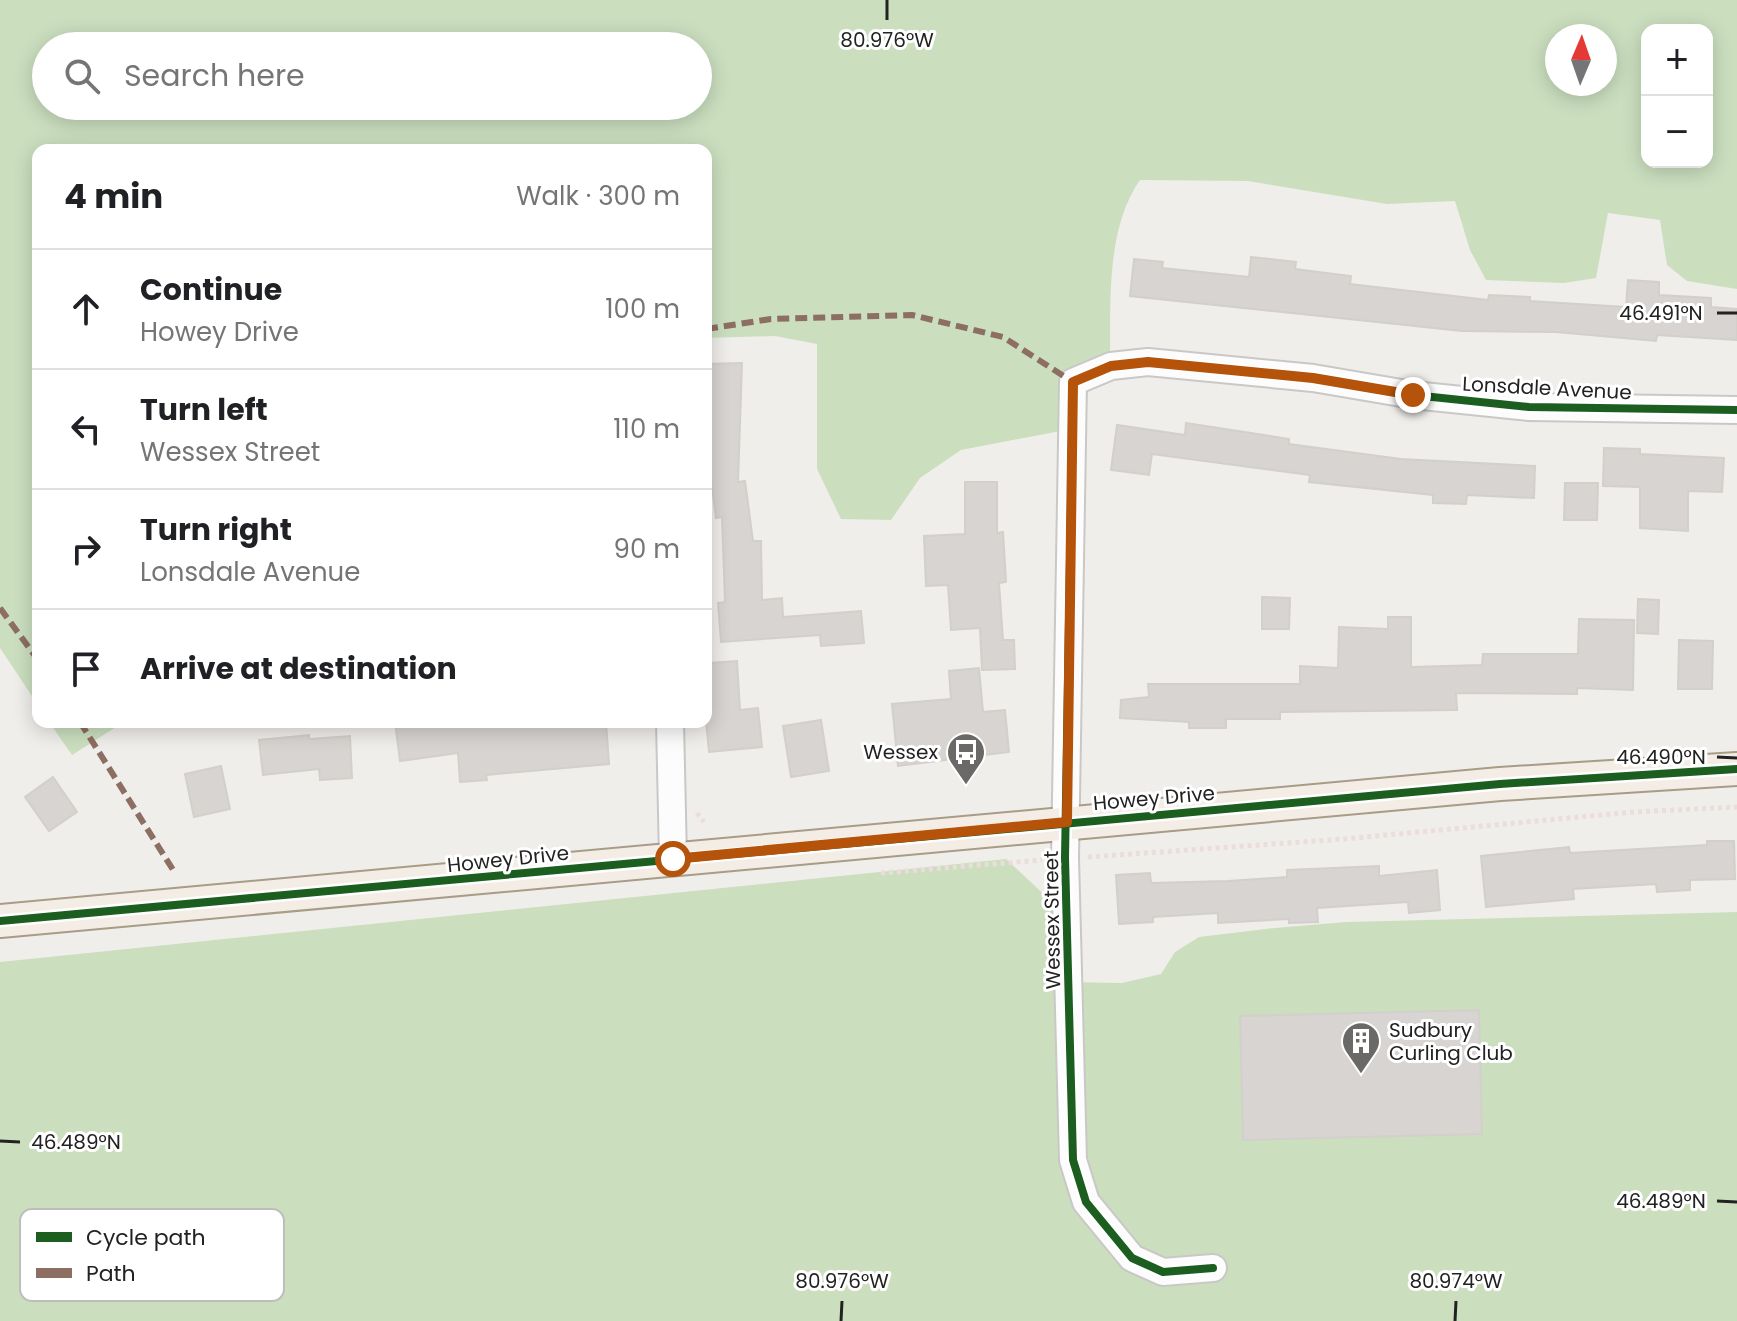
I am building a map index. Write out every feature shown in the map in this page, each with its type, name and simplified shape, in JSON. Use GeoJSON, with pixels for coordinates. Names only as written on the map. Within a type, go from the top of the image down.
{"type":"FeatureCollection","features":[{"type":"Feature","properties":{"kind":"main road","name":"Howey Drive"},"geometry":{"type":"LineString","coordinates":[[0,921],[1598,775],[1737,769]]}},
{"type":"Feature","properties":{"kind":"street","name":"Lonsdale Avenue"},"geometry":{"type":"LineString","coordinates":[[1073,382],[1111,366],[1148,362],[1313,378],[1413,395],[1529,407],[1737,410]]}},
{"type":"Feature","properties":{"kind":"street","name":"Wessex Street"},"geometry":{"type":"LineString","coordinates":[[1073,382],[1065,858],[1073,1160],[1086,1202],[1132,1258],[1163,1272],[1213,1268]]}},
{"type":"Feature","properties":{"kind":"street"},"geometry":{"type":"LineString","coordinates":[[670,728],[673,859]]}},
{"type":"Feature","properties":{"kind":"path"},"geometry":{"type":"LineString","coordinates":[[868,874],[1344,839],[1633,812],[1737,807]]}},
{"type":"Feature","properties":{"kind":"green space"},"geometry":{"type":"Polygon","coordinates":[[[0,0],[1737,0],[1737,289],[1687,281],[1667,265],[1660,220],[1608,213],[1596,278],[1564,283],[1486,280],[1470,250],[1455,201],[1387,204],[1248,181],[1140,180],[1129,200],[1115,245],[1110,364],[1071,382],[1071,429],[961,450],[920,478],[891,520],[841,519],[817,469],[817,344],[775,336],[712,338],[712,144],[32,144],[32,696],[0,648],[0,0]]]}},
{"type":"Feature","properties":{"kind":"green space"},"geometry":{"type":"Polygon","coordinates":[[[53,728],[115,728],[72,755],[53,728]]]}},
{"type":"Feature","properties":{"kind":"green space"},"geometry":{"type":"Polygon","coordinates":[[[1006,859],[1066,915],[1068,982],[1122,983],[1161,974],[1175,952],[1199,937],[1275,928],[1346,922],[1737,912],[1737,1321],[0,1321],[0,962],[1006,859]]]}},
{"type":"Feature","properties":{"kind":"building"},"geometry":{"type":"Polygon","coordinates":[[[1251,257],[1296,262],[1295,269],[1351,276],[1350,284],[1488,300],[1489,295],[1530,297],[1530,301],[1626,307],[1628,280],[1659,282],[1659,295],[1711,298],[1711,307],[1737,309],[1737,340],[1657,335],[1656,341],[1556,332],[1462,331],[1130,296],[1134,259],[1163,262],[1162,268],[1249,277],[1251,257]]]}},
{"type":"Feature","properties":{"kind":"building"},"geometry":{"type":"Polygon","coordinates":[[[742,363],[738,482],[745,481],[753,541],[761,541],[762,600],[782,598],[783,617],[861,611],[864,643],[821,646],[820,635],[721,642],[718,603],[725,602],[722,517],[716,518],[712,487],[712,364],[742,363]]]}},
{"type":"Feature","properties":{"kind":"building"},"geometry":{"type":"Polygon","coordinates":[[[1186,423],[1289,439],[1289,444],[1401,459],[1535,466],[1534,498],[1467,495],[1466,504],[1433,503],[1433,495],[1309,482],[1310,475],[1152,454],[1149,475],[1111,470],[1117,425],[1185,435],[1186,423]]]}},
{"type":"Feature","properties":{"kind":"building"},"geometry":{"type":"Polygon","coordinates":[[[1604,448],[1640,449],[1640,454],[1724,458],[1722,492],[1688,491],[1688,531],[1640,528],[1640,487],[1603,486],[1604,448]]]}},
{"type":"Feature","properties":{"kind":"building"},"geometry":{"type":"Polygon","coordinates":[[[965,482],[997,482],[997,533],[1003,532],[1006,582],[999,583],[1003,640],[1014,640],[1015,669],[982,670],[980,628],[951,630],[948,585],[926,586],[924,536],[965,534],[965,482]]]}},
{"type":"Feature","properties":{"kind":"building"},"geometry":{"type":"Polygon","coordinates":[[[1565,483],[1598,483],[1597,520],[1564,520],[1565,483]]]}},
{"type":"Feature","properties":{"kind":"building"},"geometry":{"type":"Polygon","coordinates":[[[1262,597],[1290,598],[1289,629],[1262,629],[1262,597]]]}},
{"type":"Feature","properties":{"kind":"building"},"geometry":{"type":"Polygon","coordinates":[[[1638,599],[1659,600],[1658,634],[1637,633],[1638,599]]]}},
{"type":"Feature","properties":{"kind":"building"},"geometry":{"type":"Polygon","coordinates":[[[1388,617],[1411,617],[1411,667],[1482,665],[1483,654],[1578,654],[1579,619],[1634,620],[1633,690],[1577,688],[1577,694],[1456,693],[1457,710],[1280,712],[1280,719],[1226,719],[1226,728],[1189,728],[1189,722],[1120,718],[1121,700],[1149,697],[1148,684],[1300,684],[1300,666],[1338,668],[1339,627],[1388,629],[1388,617]]]}},
{"type":"Feature","properties":{"kind":"building"},"geometry":{"type":"Polygon","coordinates":[[[1679,640],[1713,641],[1712,689],[1678,689],[1679,640]]]}},
{"type":"Feature","properties":{"kind":"building"},"geometry":{"type":"Polygon","coordinates":[[[737,661],[740,710],[758,708],[762,747],[709,752],[707,728],[712,728],[712,663],[737,661]]]}},
{"type":"Feature","properties":{"kind":"building"},"geometry":{"type":"Polygon","coordinates":[[[979,668],[983,712],[1005,710],[1009,752],[898,766],[892,704],[951,699],[949,671],[979,668]]]}},
{"type":"Feature","properties":{"kind":"building"},"geometry":{"type":"Polygon","coordinates":[[[821,720],[829,771],[791,777],[783,726],[821,720]]]}},
{"type":"Feature","properties":{"kind":"building"},"geometry":{"type":"Polygon","coordinates":[[[396,728],[606,728],[609,764],[486,775],[487,780],[460,782],[458,753],[400,761],[396,728]]]}},
{"type":"Feature","properties":{"kind":"building"},"geometry":{"type":"Polygon","coordinates":[[[309,735],[309,739],[350,736],[352,778],[320,780],[319,769],[263,775],[259,740],[309,735]]]}},
{"type":"Feature","properties":{"kind":"building"},"geometry":{"type":"Polygon","coordinates":[[[221,766],[230,809],[194,817],[185,774],[221,766]]]}},
{"type":"Feature","properties":{"kind":"building"},"geometry":{"type":"Polygon","coordinates":[[[53,777],[77,812],[49,831],[25,797],[53,777]]]}},
{"type":"Feature","properties":{"kind":"building"},"geometry":{"type":"Polygon","coordinates":[[[1707,841],[1734,841],[1735,879],[1690,880],[1690,890],[1657,892],[1656,884],[1573,889],[1574,899],[1486,907],[1481,856],[1569,847],[1570,853],[1707,845],[1707,841]]]}},
{"type":"Feature","properties":{"kind":"building"},"geometry":{"type":"Polygon","coordinates":[[[1379,866],[1379,876],[1437,870],[1440,910],[1409,913],[1408,902],[1317,908],[1318,922],[1289,923],[1289,919],[1218,923],[1218,913],[1153,917],[1153,922],[1119,924],[1116,875],[1150,873],[1151,883],[1228,881],[1287,877],[1287,870],[1379,866]]]}},
{"type":"Feature","properties":{"kind":"building","name":"Sudbury Curling Club"},"geometry":{"type":"Polygon","coordinates":[[[1479,1010],[1482,1134],[1243,1140],[1240,1016],[1479,1010]]]}},
{"type":"Feature","properties":{"kind":"marked path"},"geometry":{"type":"LineString","coordinates":[[712,328],[771,319],[912,315],[1003,337],[1073,382]]}},
{"type":"Feature","properties":{"kind":"marked path"},"geometry":{"type":"LineString","coordinates":[[0,608],[32,652]]}},
{"type":"Feature","properties":{"kind":"marked path"},"geometry":{"type":"LineString","coordinates":[[84,728],[175,873]]}},
{"type":"Feature","properties":{"kind":"cycle path"},"geometry":{"type":"LineString","coordinates":[[1213,1268],[1163,1272],[1132,1258],[1086,1202],[1073,1160],[1065,858],[1073,382],[1111,366],[1148,362],[1313,378],[1413,395],[1529,407],[1737,410]]}},
{"type":"Feature","properties":{"kind":"cycle path"},"geometry":{"type":"LineString","coordinates":[[0,921],[1500,784],[1737,769]]}},
{"type":"Feature","properties":{"kind":"place","name":"Wessex"},"geometry":{"type":"Point","coordinates":[966,786]}},
{"type":"Feature","properties":{"kind":"place","name":"Sudbury Curling Club"},"geometry":{"type":"Point","coordinates":[1361,1075]}},
{"type":"Feature","properties":{"kind":"route"},"geometry":{"type":"LineString","coordinates":[[673,859],[1067,822],[1073,382],[1111,366],[1148,362],[1313,378],[1413,395]]}}]}
